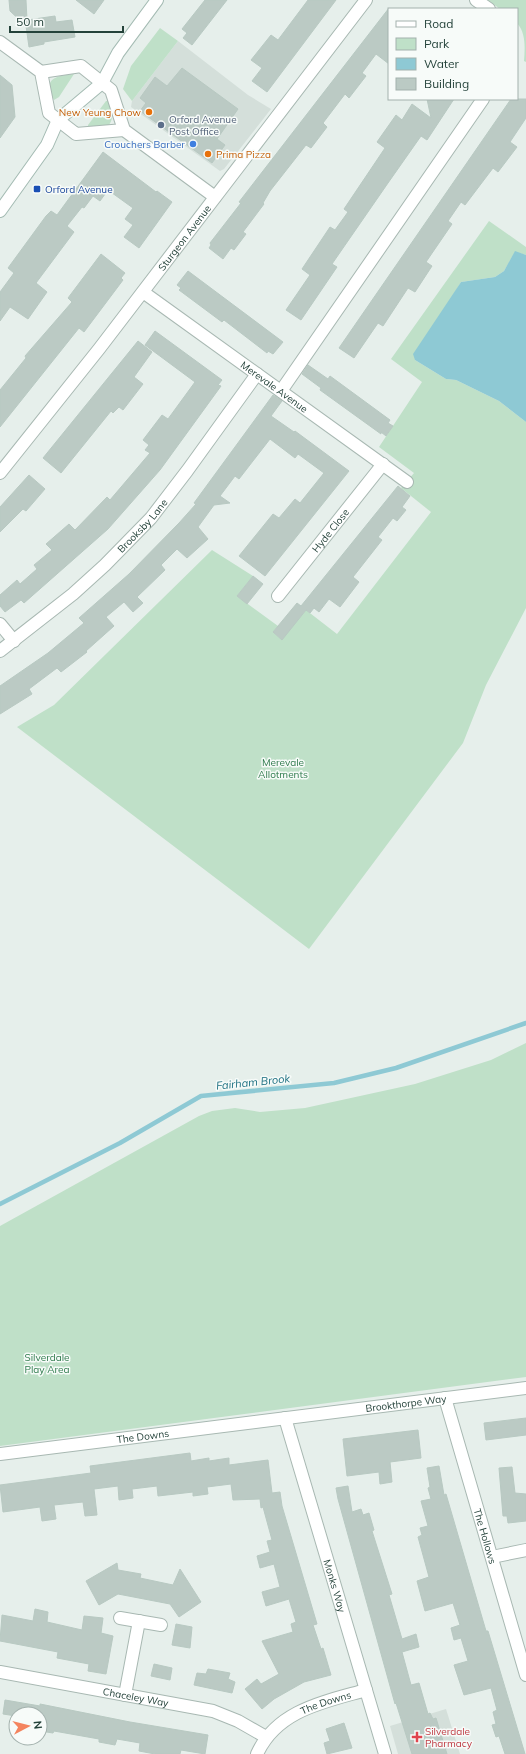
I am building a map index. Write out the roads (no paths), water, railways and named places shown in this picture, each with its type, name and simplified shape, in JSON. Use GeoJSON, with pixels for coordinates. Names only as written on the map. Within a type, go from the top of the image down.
{"type":"FeatureCollection","features":[{"type":"Feature","properties":{"kind":"street"},"geometry":{"type":"LineString","coordinates":[[0,210],[47,145],[58,120],[102,83],[118,54],[157,0]]}},
{"type":"Feature","properties":{"kind":"street","name":"Sturgeon Avenue"},"geometry":{"type":"LineString","coordinates":[[0,473],[16,455],[143,292],[366,0]]}},
{"type":"Feature","properties":{"kind":"street"},"geometry":{"type":"LineString","coordinates":[[476,0],[488,8]]}},
{"type":"Feature","properties":{"kind":"street"},"geometry":{"type":"LineString","coordinates":[[0,42],[41,72],[50,113],[77,134],[124,130]]}},
{"type":"Feature","properties":{"kind":"street"},"geometry":{"type":"LineString","coordinates":[[41,72],[81,66],[111,90],[124,130],[215,197]]}},
{"type":"Feature","properties":{"kind":"street"},"geometry":{"type":"LineString","coordinates":[[281,391],[482,100]]}},
{"type":"Feature","properties":{"kind":"street","name":"Merevale Avenue"},"geometry":{"type":"LineString","coordinates":[[143,292],[407,482]]}},
{"type":"Feature","properties":{"kind":"street","name":"Brooksby Lane"},"geometry":{"type":"LineString","coordinates":[[0,651],[100,570],[151,518],[188,471],[257,374]]}},
{"type":"Feature","properties":{"kind":"street","name":"Hyde Close"},"geometry":{"type":"LineString","coordinates":[[278,596],[383,464]]}},
{"type":"Feature","properties":{"kind":"street"},"geometry":{"type":"LineString","coordinates":[[0,624],[14,641]]}},
{"type":"Feature","properties":{"kind":"street","name":"Brookthorpe Way"},"geometry":{"type":"LineString","coordinates":[[285,1418],[526,1388]]}},
{"type":"Feature","properties":{"kind":"street","name":"The Hollows"},"geometry":{"type":"LineString","coordinates":[[445,1398],[526,1675]]}},
{"type":"Feature","properties":{"kind":"street","name":"The Downs"},"geometry":{"type":"LineString","coordinates":[[0,1454],[285,1418]]}},
{"type":"Feature","properties":{"kind":"street","name":"Monks Way"},"geometry":{"type":"LineString","coordinates":[[285,1418],[385,1754]]}},
{"type":"Feature","properties":{"kind":"street"},"geometry":{"type":"LineString","coordinates":[[492,1557],[526,1550]]}},
{"type":"Feature","properties":{"kind":"street"},"geometry":{"type":"LineString","coordinates":[[120,1618],[161,1626]]}},
{"type":"Feature","properties":{"kind":"street"},"geometry":{"type":"LineString","coordinates":[[125,1695],[139,1621]]}},
{"type":"Feature","properties":{"kind":"street","name":"Chaceley Way"},"geometry":{"type":"LineString","coordinates":[[0,1672],[213,1712],[248,1727],[266,1737]]}},
{"type":"Feature","properties":{"kind":"street","name":"The Downs"},"geometry":{"type":"LineString","coordinates":[[257,1754],[266,1737],[276,1727],[301,1710],[366,1690]]}},
{"type":"Feature","properties":{"kind":"water"},"geometry":{"type":"Polygon","coordinates":[[[515,251],[526,255],[526,422],[499,401],[456,380],[446,379],[415,360],[413,354],[461,282],[495,277],[504,271],[515,251]]]}},
{"type":"Feature","properties":{"kind":"waterway","name":"Fairham Brook"},"geometry":{"type":"LineString","coordinates":[[0,1204],[120,1143],[201,1096],[334,1083],[396,1068],[526,1023]]}},
{"type":"Feature","properties":{"kind":"place","name":"New Yeung Chow"},"geometry":{"type":"Point","coordinates":[149,112]}},
{"type":"Feature","properties":{"kind":"place","name":"Orford Avenue Post Office"},"geometry":{"type":"Point","coordinates":[161,125]}},
{"type":"Feature","properties":{"kind":"place","name":"Crouchers Barber"},"geometry":{"type":"Point","coordinates":[193,144]}},
{"type":"Feature","properties":{"kind":"place","name":"Prima Pizza"},"geometry":{"type":"Point","coordinates":[208,154]}},
{"type":"Feature","properties":{"kind":"place","name":"Orford Avenue"},"geometry":{"type":"Point","coordinates":[37,189]}},
{"type":"Feature","properties":{"kind":"place","name":"Silverdale Pharmacy"},"geometry":{"type":"Point","coordinates":[417,1737]}},
{"type":"Feature","properties":{"kind":"park label","name":"Merevale Allotments"},"geometry":{"type":"Point","coordinates":[283,768]}},
{"type":"Feature","properties":{"kind":"park label","name":"Silverdale Play Area"},"geometry":{"type":"Point","coordinates":[47,1362]}}]}
